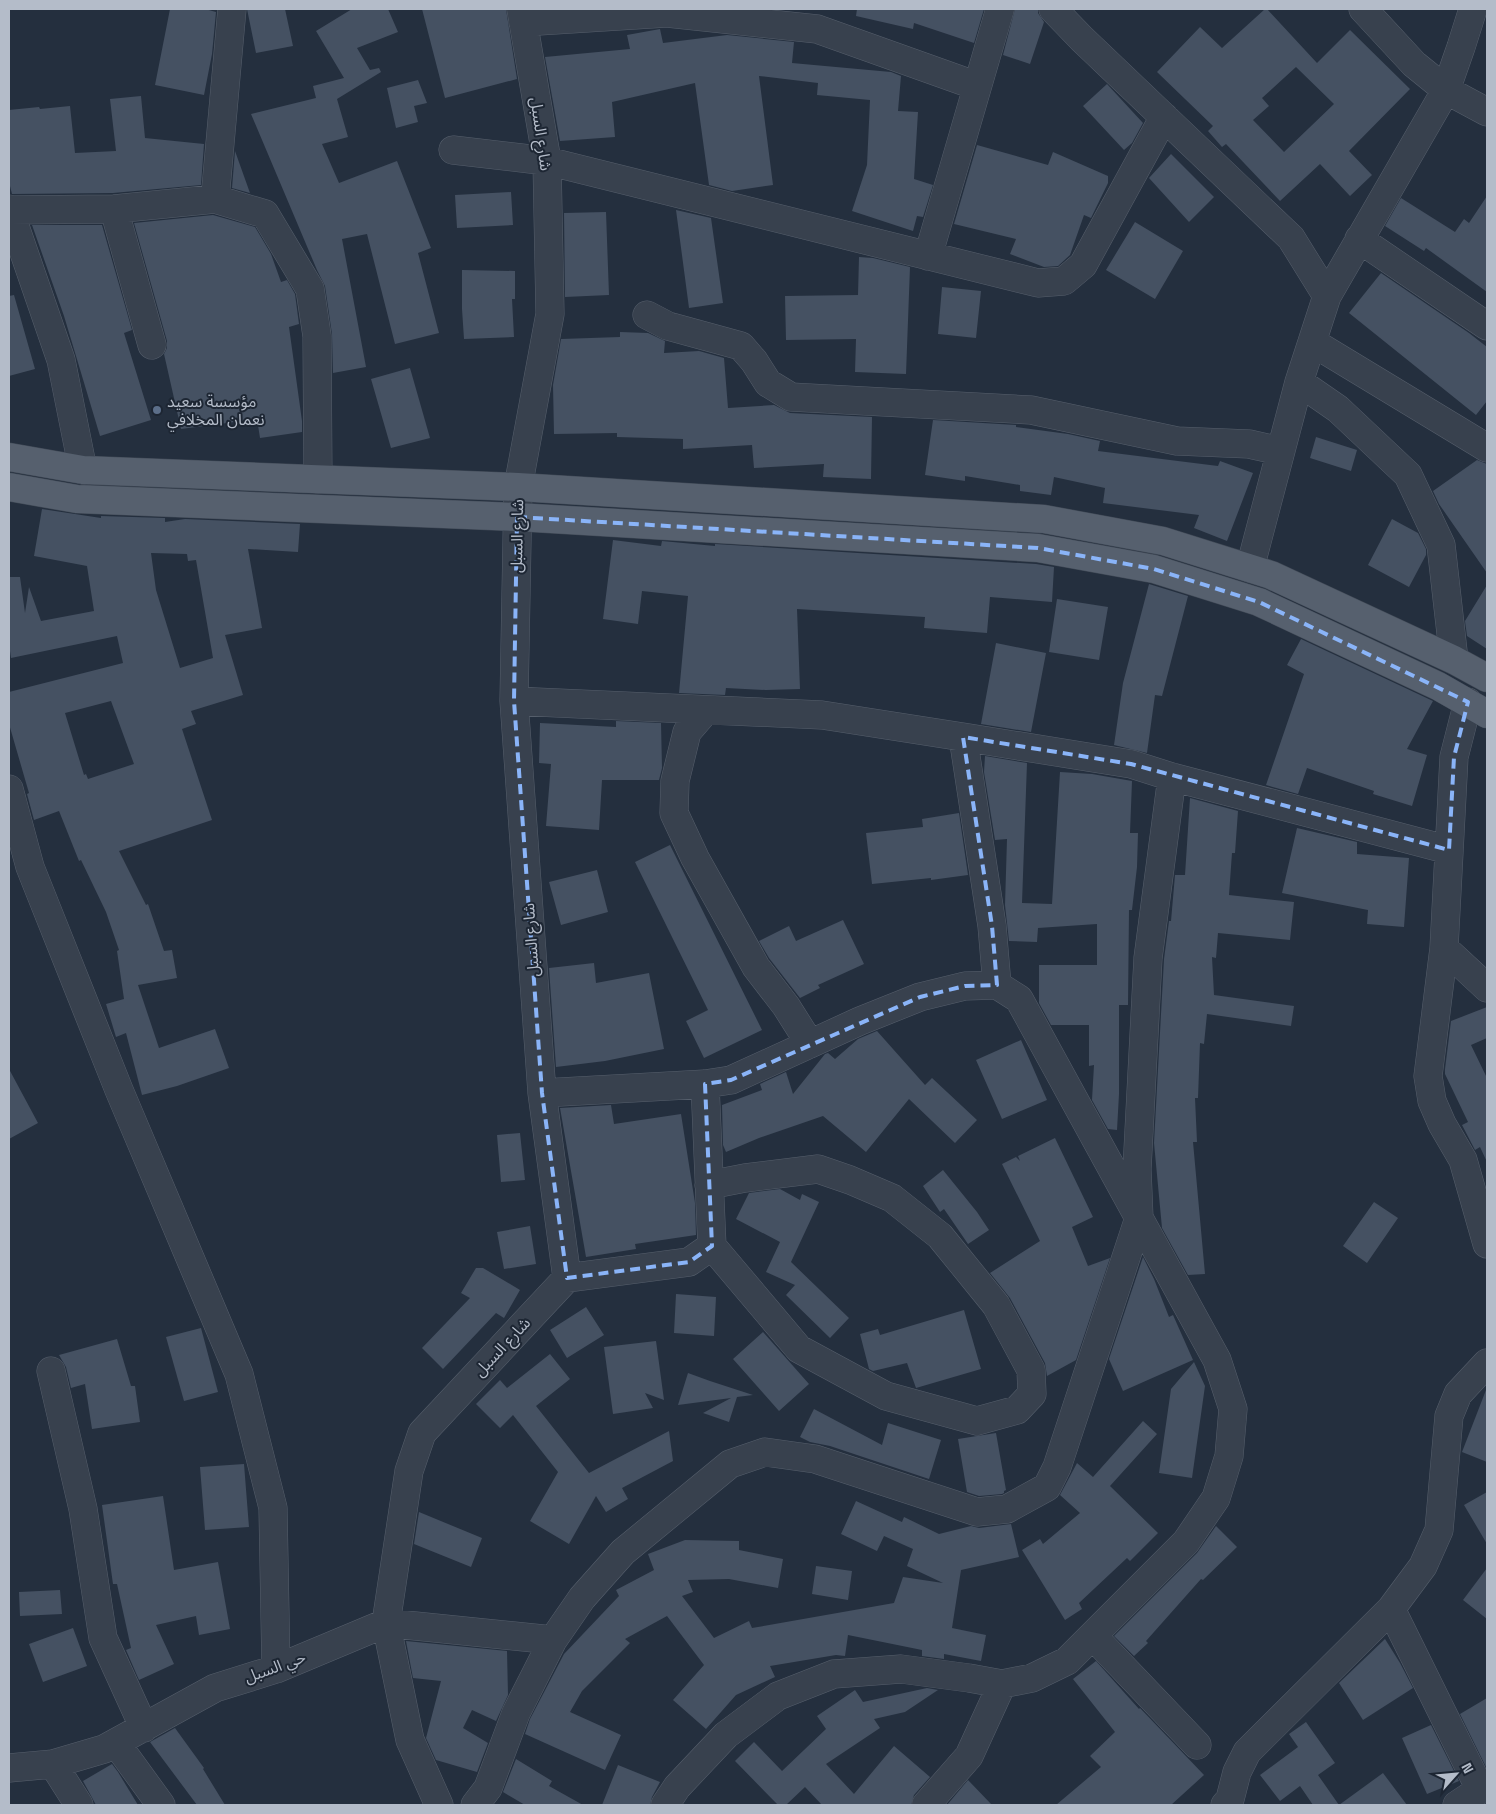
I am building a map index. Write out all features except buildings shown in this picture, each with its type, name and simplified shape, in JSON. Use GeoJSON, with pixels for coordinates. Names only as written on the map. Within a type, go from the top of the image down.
{"type":"FeatureCollection","features":[{"type":"Feature","properties":{"kind":"main road"},"geometry":{"type":"LineString","coordinates":[[9,457],[83,470],[518,487],[1044,519],[1163,541],[1272,575],[1454,660],[1487,678]]}},
{"type":"Feature","properties":{"kind":"main road"},"geometry":{"type":"LineString","coordinates":[[9,487],[77,499],[518,517],[1038,548],[1154,569],[1259,602],[1438,686],[1477,708]]}},
{"type":"Feature","properties":{"kind":"street"},"geometry":{"type":"LineString","coordinates":[[215,199],[232,9]]}},
{"type":"Feature","properties":{"kind":"street"},"geometry":{"type":"LineString","coordinates":[[928,256],[1000,9]]}},
{"type":"Feature","properties":{"kind":"street"},"geometry":{"type":"LineString","coordinates":[[1053,9],[1164,118],[1291,238],[1327,296]]}},
{"type":"Feature","properties":{"kind":"street"},"geometry":{"type":"LineString","coordinates":[[1363,9],[1414,64],[1446,90],[1487,112]]}},
{"type":"Feature","properties":{"kind":"street"},"geometry":{"type":"LineString","coordinates":[[1250,568],[1299,382],[1327,296],[1446,90],[1473,9]]}},
{"type":"Feature","properties":{"kind":"street"},"geometry":{"type":"LineString","coordinates":[[522,15],[667,13],[817,29],[977,86]]}},
{"type":"Feature","properties":{"kind":"street","name":"شارع السبل"},"geometry":{"type":"LineString","coordinates":[[439,1805],[410,1740],[386,1623],[409,1472],[422,1433],[567,1278],[542,1093],[514,701],[518,487],[550,314],[547,161],[522,15]]}},
{"type":"Feature","properties":{"kind":"street"},"geometry":{"type":"LineString","coordinates":[[453,150],[547,161],[1038,283],[1064,281],[1083,265],[1164,118]]}},
{"type":"Feature","properties":{"kind":"street"},"geometry":{"type":"LineString","coordinates":[[83,470],[61,360],[9,210],[114,209],[215,199],[265,214],[310,289],[317,336],[318,479]]}},
{"type":"Feature","properties":{"kind":"street"},"geometry":{"type":"LineString","coordinates":[[114,209],[152,344]]}},
{"type":"Feature","properties":{"kind":"street"},"geometry":{"type":"LineString","coordinates":[[1360,239],[1487,326]]}},
{"type":"Feature","properties":{"kind":"street"},"geometry":{"type":"LineString","coordinates":[[647,314],[668,326],[741,346],[768,383],[791,397],[1031,410],[1177,441],[1248,444],[1280,450]]}},
{"type":"Feature","properties":{"kind":"street"},"geometry":{"type":"LineString","coordinates":[[1312,342],[1487,448]]}},
{"type":"Feature","properties":{"kind":"street"},"geometry":{"type":"LineString","coordinates":[[1299,382],[1338,409],[1408,475],[1442,545],[1454,660]]}},
{"type":"Feature","properties":{"kind":"street"},"geometry":{"type":"LineString","coordinates":[[514,701],[822,715],[963,737],[1131,764],[1172,777],[1449,850]]}},
{"type":"Feature","properties":{"kind":"street"},"geometry":{"type":"LineString","coordinates":[[1477,708],[1454,757],[1444,948],[1428,1076],[1432,1101],[1442,1124],[1463,1160],[1487,1244]]}},
{"type":"Feature","properties":{"kind":"street"},"geometry":{"type":"LineString","coordinates":[[706,710],[687,732],[675,781],[674,812],[695,858],[756,967],[786,1006],[810,1044]]}},
{"type":"Feature","properties":{"kind":"street"},"geometry":{"type":"LineString","coordinates":[[963,737],[992,926],[997,985]]}},
{"type":"Feature","properties":{"kind":"street"},"geometry":{"type":"LineString","coordinates":[[475,1805],[488,1788],[516,1713],[554,1640],[582,1598],[623,1552],[730,1464],[765,1452],[815,1459],[977,1512],[1007,1509],[1047,1487],[1057,1466],[1139,1218],[1137,1169],[1148,958],[1172,777]]}},
{"type":"Feature","properties":{"kind":"street"},"geometry":{"type":"LineString","coordinates":[[9,789],[30,866],[119,1090],[239,1374],[273,1508],[276,1669]]}},
{"type":"Feature","properties":{"kind":"street"},"geometry":{"type":"LineString","coordinates":[[1444,948],[1487,988]]}},
{"type":"Feature","properties":{"kind":"street"},"geometry":{"type":"LineString","coordinates":[[542,1093],[704,1084],[731,1080],[860,1021],[920,997],[965,986],[997,985],[1019,999],[1217,1360],[1233,1408],[1229,1456],[1216,1498],[1186,1542],[1067,1661],[1032,1678],[1002,1684],[901,1668],[834,1674],[778,1696],[726,1735],[676,1787],[665,1805]]}},
{"type":"Feature","properties":{"kind":"street"},"geometry":{"type":"LineString","coordinates":[[704,1084],[712,1246],[799,1349],[886,1396],[977,1421],[1017,1410],[1032,1394],[1031,1370],[996,1305],[940,1236],[892,1198],[818,1169],[745,1178],[709,1185]]}},
{"type":"Feature","properties":{"kind":"street"},"geometry":{"type":"LineString","coordinates":[[567,1278],[688,1262],[712,1246]]}},
{"type":"Feature","properties":{"kind":"street"},"geometry":{"type":"LineString","coordinates":[[1225,1805],[1230,1799],[1237,1772],[1247,1752],[1391,1609],[1423,1566],[1439,1530],[1449,1416],[1458,1394],[1487,1363]]}},
{"type":"Feature","properties":{"kind":"street"},"geometry":{"type":"LineString","coordinates":[[51,1372],[83,1510],[103,1638],[144,1728]]}},
{"type":"Feature","properties":{"kind":"street"},"geometry":{"type":"LineString","coordinates":[[1391,1609],[1483,1787],[1457,1805]]}},
{"type":"Feature","properties":{"kind":"street","name":"حي السبل"},"geometry":{"type":"LineString","coordinates":[[9,1768],[53,1764],[104,1749],[214,1688],[276,1669],[386,1623],[554,1640]]}},
{"type":"Feature","properties":{"kind":"street"},"geometry":{"type":"LineString","coordinates":[[1093,1636],[1197,1745]]}},
{"type":"Feature","properties":{"kind":"street"},"geometry":{"type":"LineString","coordinates":[[926,1805],[968,1756],[1002,1684]]}},
{"type":"Feature","properties":{"kind":"street"},"geometry":{"type":"LineString","coordinates":[[116,1743],[160,1805]]}},
{"type":"Feature","properties":{"kind":"street"},"geometry":{"type":"LineString","coordinates":[[53,1764],[79,1805]]}},
{"type":"Feature","properties":{"kind":"highlighted area"},"geometry":{"type":"Polygon","coordinates":[[[517,517],[1038,548],[1154,569],[1259,602],[1468,702],[1454,757],[1449,850],[1131,764],[963,737],[992,926],[997,985],[965,986],[920,997],[731,1080],[705,1084],[712,1246],[689,1262],[567,1278],[542,1093],[514,701],[517,517]]]}},
{"type":"Feature","properties":{"kind":"place","name":"مؤسسة سعيد نعمان المخلافي"},"geometry":{"type":"Point","coordinates":[157,410]}}]}
